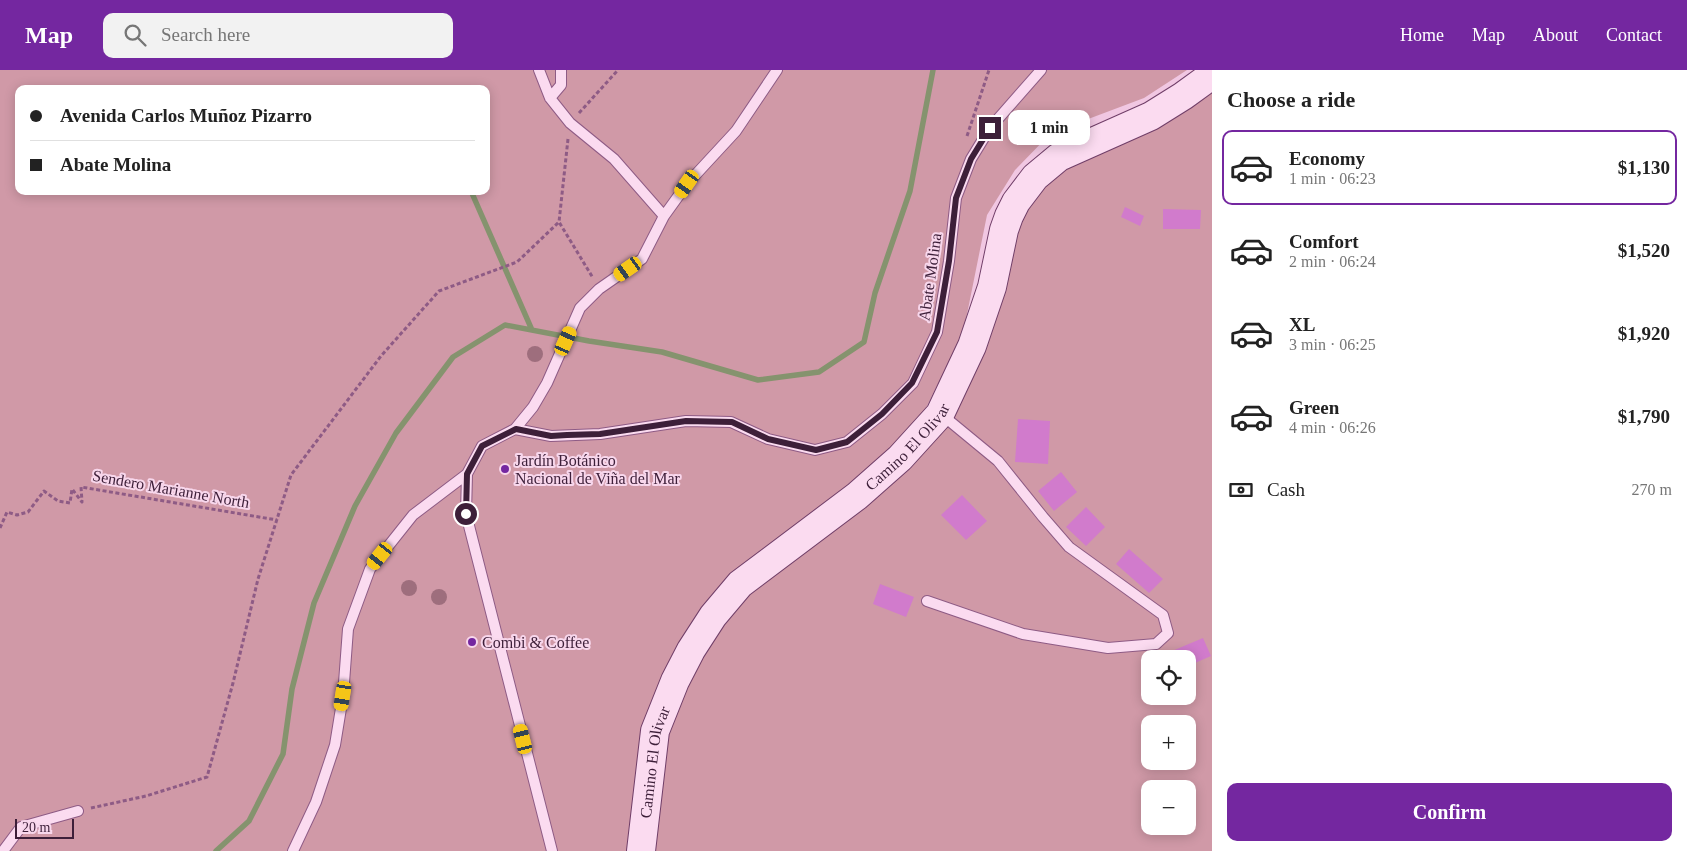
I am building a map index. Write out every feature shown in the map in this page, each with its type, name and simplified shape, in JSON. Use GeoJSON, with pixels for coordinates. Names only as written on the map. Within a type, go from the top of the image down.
{"type":"FeatureCollection","features":[{"type":"Feature","properties":{"kind":"main road","name":"Camino El Olivar"},"geometry":{"type":"LineString","coordinates":[[641,851],[654,731],[674,681],[690,650],[713,616],[740,584],[857,496],[900,458],[940,414],[972,346],[992,286],[1004,230],[1024,189],[1046,166],[1059,157],[1151,116],[1212,75]]}},
{"type":"Feature","properties":{"kind":"lane"},"geometry":{"type":"LineString","coordinates":[[539,70],[550,98],[570,123],[614,160],[664,216]]}},
{"type":"Feature","properties":{"kind":"lane"},"geometry":{"type":"LineString","coordinates":[[550,98],[561,86],[561,70]]}},
{"type":"Feature","properties":{"kind":"lane"},"geometry":{"type":"LineString","coordinates":[[293,851],[316,802],[335,745],[343,696],[348,629],[370,569],[413,515],[467,474],[482,446],[516,429],[533,407],[547,383],[580,308],[599,289],[642,259],[664,216],[687,184],[736,131],[777,70]]}},
{"type":"Feature","properties":{"kind":"lane","name":"Abate Molina"},"geometry":{"type":"LineString","coordinates":[[516,429],[551,436],[600,434],[686,421],[732,422],[768,439],[816,450],[847,442],[882,414],[912,383],[937,332],[949,261],[956,198],[971,159],[990,128],[1041,70]]}},
{"type":"Feature","properties":{"kind":"lane"},"geometry":{"type":"LineString","coordinates":[[927,601],[1023,634],[1108,648],[1156,644],[1168,633],[1164,615],[1069,547],[1042,517],[998,461],[940,414]]}},
{"type":"Feature","properties":{"kind":"lane"},"geometry":{"type":"LineString","coordinates":[[467,474],[466,514],[552,851]]}},
{"type":"Feature","properties":{"kind":"lane"},"geometry":{"type":"LineString","coordinates":[[3,851],[21,827],[78,810]]}},
{"type":"Feature","properties":{"kind":"path"},"geometry":{"type":"LineString","coordinates":[[599,289],[560,222],[570,123],[618,70]]}},
{"type":"Feature","properties":{"kind":"path"},"geometry":{"type":"LineString","coordinates":[[78,810],[146,796],[207,777],[258,579],[291,475],[381,356],[439,292],[517,262],[560,222]]}},
{"type":"Feature","properties":{"kind":"path","name":"Sendero Marianne North"},"geometry":{"type":"LineString","coordinates":[[0,528],[7,512],[17,516],[28,512],[44,491],[58,501],[70,503],[72,489],[82,502],[81,486],[277,520]]}},
{"type":"Feature","properties":{"kind":"shaded area","name":"Jardín Botánico Nacional de Viña del Mar"},"geometry":{"type":"Polygon","coordinates":[[[0,70],[1187,70],[1144,98],[1051,133],[1015,170],[987,215],[963,334],[912,436],[676,658],[636,851],[0,851],[0,70]]]}},
{"type":"Feature","properties":{"kind":"shaded area"},"geometry":{"type":"Polygon","coordinates":[[[1212,82],[1212,851],[648,851],[661,732],[717,621],[933,430],[1009,234],[1046,176],[1212,82]]]}},
{"type":"Feature","properties":{"kind":"building"},"geometry":{"type":"Polygon","coordinates":[[[1125,207],[1144,216],[1140,226],[1121,217],[1125,207]]]}},
{"type":"Feature","properties":{"kind":"building"},"geometry":{"type":"Polygon","coordinates":[[[1163,209],[1201,210],[1200,229],[1163,229],[1163,209]]]}},
{"type":"Feature","properties":{"kind":"building"},"geometry":{"type":"Polygon","coordinates":[[[1018,419],[1050,421],[1048,464],[1015,462],[1018,419]]]}},
{"type":"Feature","properties":{"kind":"building"},"geometry":{"type":"Polygon","coordinates":[[[1061,472],[1077,492],[1054,511],[1038,491],[1061,472]]]}},
{"type":"Feature","properties":{"kind":"building"},"geometry":{"type":"Polygon","coordinates":[[[962,495],[987,521],[966,540],[941,515],[962,495]]]}},
{"type":"Feature","properties":{"kind":"building"},"geometry":{"type":"Polygon","coordinates":[[[1086,507],[1105,527],[1086,546],[1066,527],[1086,507]]]}},
{"type":"Feature","properties":{"kind":"building"},"geometry":{"type":"Polygon","coordinates":[[[1129,549],[1163,579],[1149,593],[1116,564],[1129,549]]]}},
{"type":"Feature","properties":{"kind":"building"},"geometry":{"type":"Polygon","coordinates":[[[880,584],[914,597],[906,617],[873,604],[880,584]]]}},
{"type":"Feature","properties":{"kind":"building"},"geometry":{"type":"Polygon","coordinates":[[[1203,638],[1211,656],[1196,663],[1196,650],[1174,650],[1203,638]]]}},
{"type":"Feature","properties":{"kind":"waterway"},"geometry":{"type":"LineString","coordinates":[[216,851],[249,821],[283,754],[292,689],[314,603],[355,506],[396,433],[453,357],[505,325],[589,341],[662,352],[758,380],[819,372],[864,342],[875,293],[910,191],[933,70]]}},
{"type":"Feature","properties":{"kind":"waterway"},"geometry":{"type":"LineString","coordinates":[[473,195],[532,330]]}},
{"type":"Feature","properties":{"kind":"place","name":"Jardín Botánico Nacional de Viña del Mar"},"geometry":{"type":"Point","coordinates":[505,469]}},
{"type":"Feature","properties":{"kind":"place","name":"Combi & Coffee"},"geometry":{"type":"Point","coordinates":[472,642]}},
{"type":"Feature","properties":{"kind":"route"},"geometry":{"type":"LineString","coordinates":[[466,514],[467,474],[482,446],[516,429],[551,436],[600,434],[686,421],[732,422],[768,439],[816,450],[847,442],[882,414],[912,383],[937,332],[949,261],[956,198],[971,159],[990,128]]}}]}
